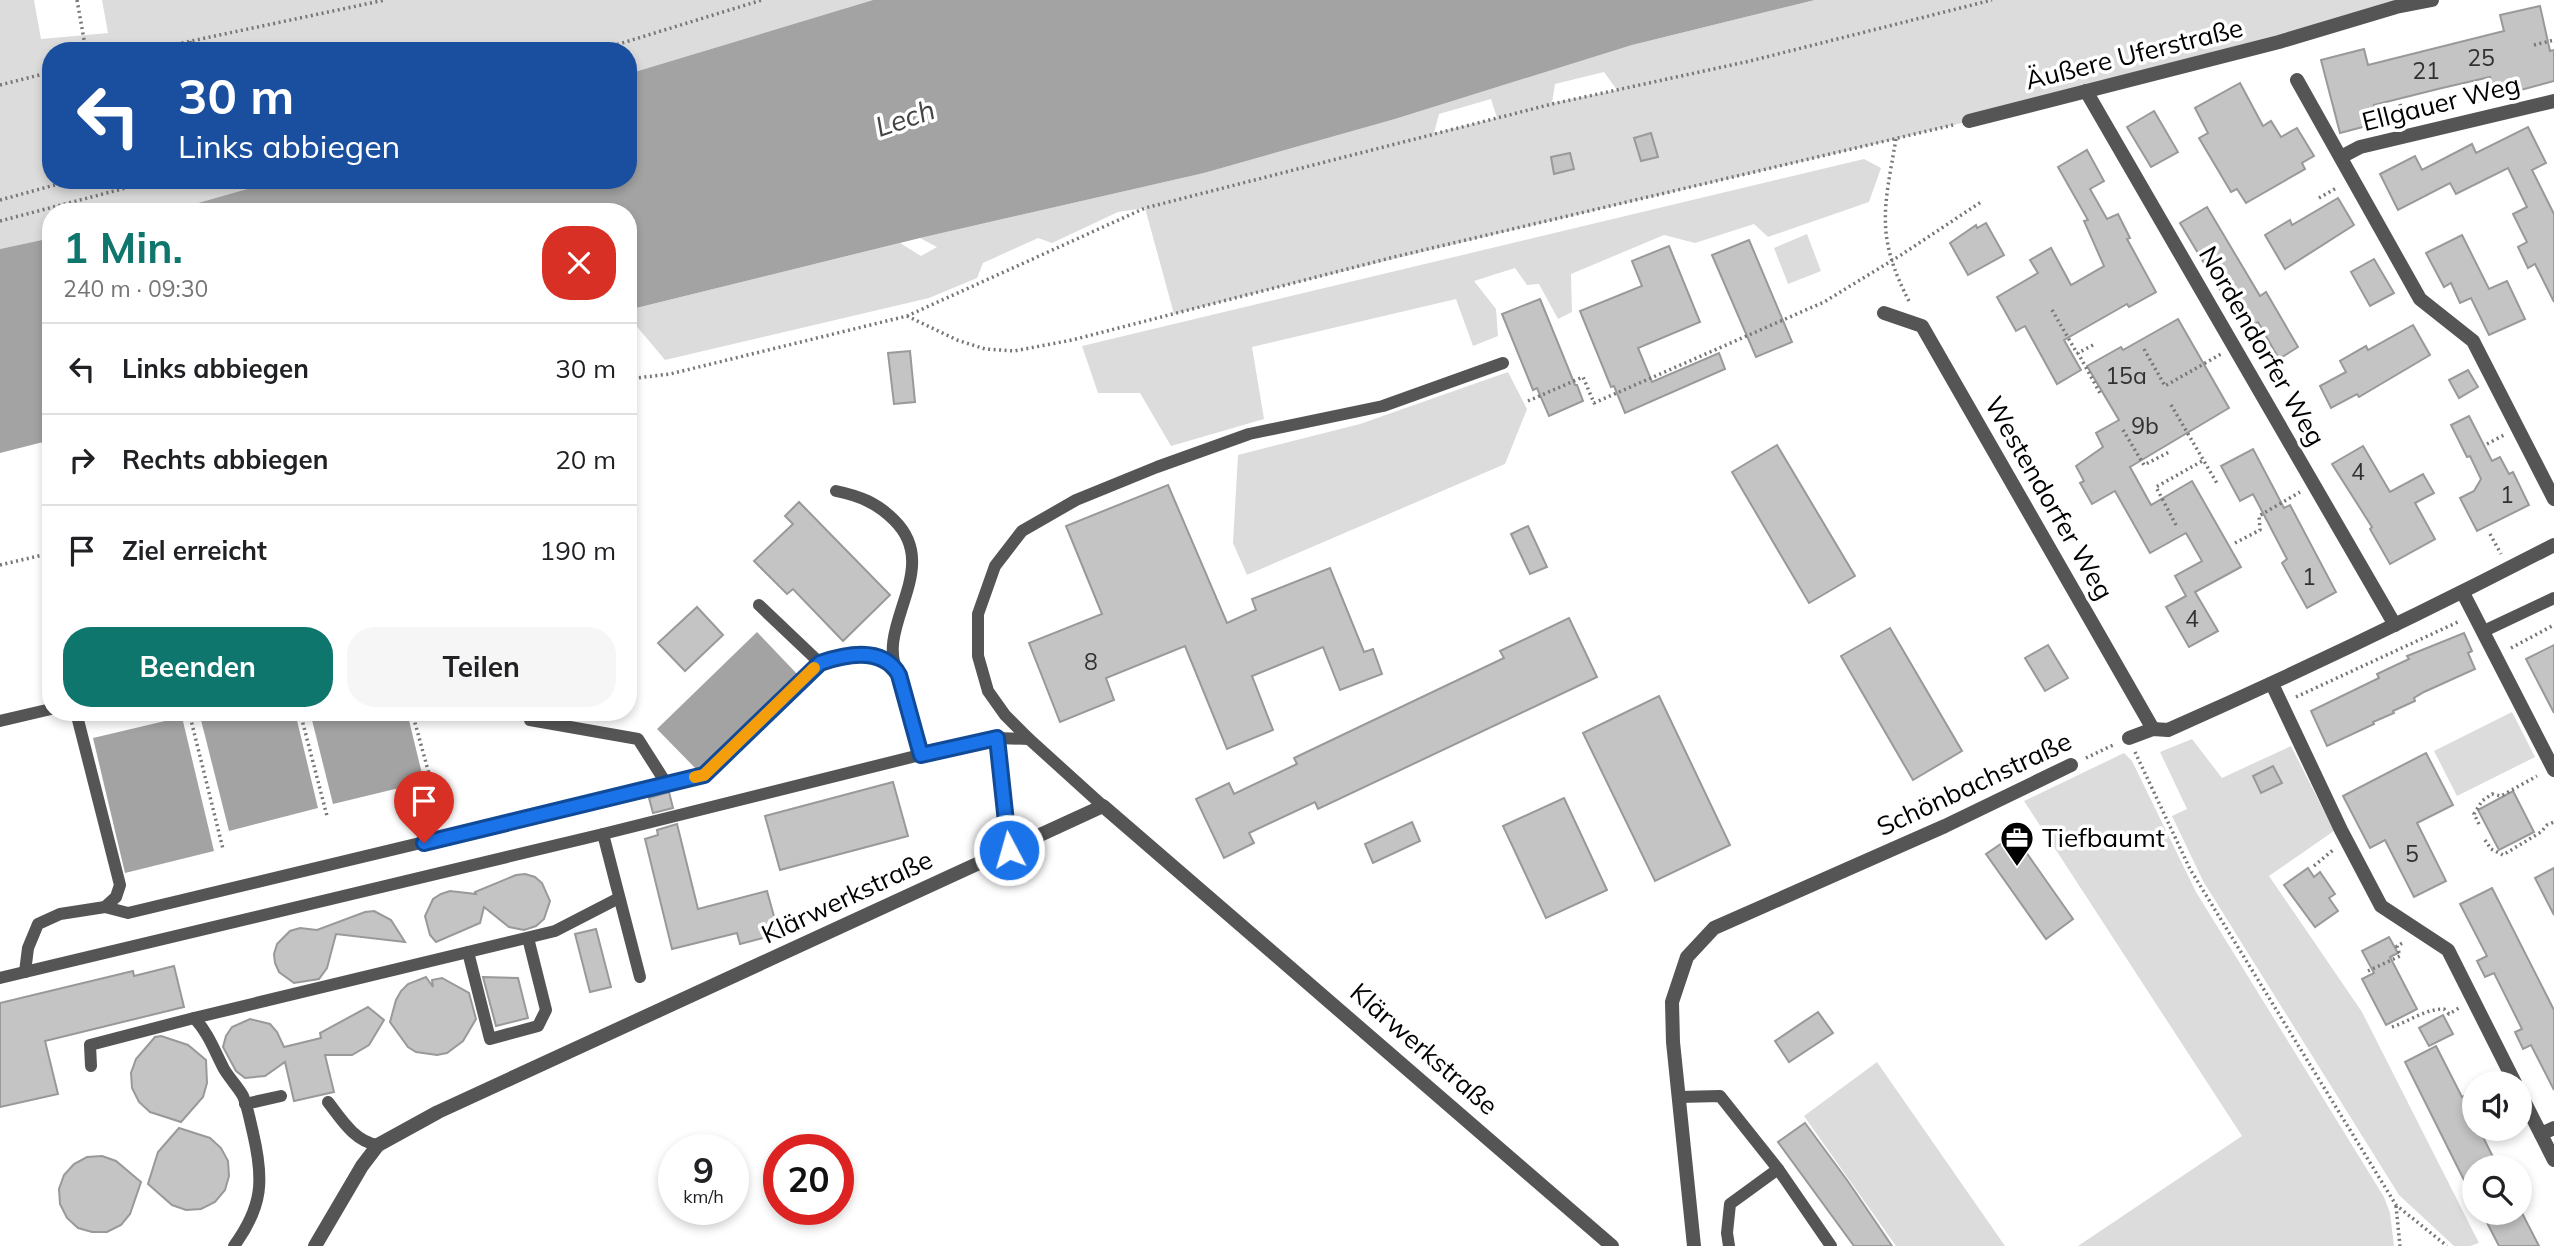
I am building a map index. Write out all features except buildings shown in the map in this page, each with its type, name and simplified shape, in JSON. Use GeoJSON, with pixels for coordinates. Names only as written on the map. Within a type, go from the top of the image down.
{"type":"FeatureCollection","features":[{"type":"Feature","properties":{"kind":"street","name":"Äußere Uferstraße"},"geometry":{"type":"LineString","coordinates":[[1969,121],[2279,42],[2396,7],[2432,0]]}},
{"type":"Feature","properties":{"kind":"street","name":"Ellgauer Weg"},"geometry":{"type":"LineString","coordinates":[[2297,80],[2420,299],[2473,341],[2554,499]]}},
{"type":"Feature","properties":{"kind":"street","name":"Nordendorfer Weg"},"geometry":{"type":"LineString","coordinates":[[2086,91],[2395,625]]}},
{"type":"Feature","properties":{"kind":"street","name":"Ellgauer Weg"},"geometry":{"type":"LineString","coordinates":[[2341,157],[2360,147],[2554,101]]}},
{"type":"Feature","properties":{"kind":"street"},"geometry":{"type":"LineString","coordinates":[[1884,313],[1922,326]]}},
{"type":"Feature","properties":{"kind":"street","name":"Westendorfer Weg"},"geometry":{"type":"LineString","coordinates":[[1922,326],[2153,729]]}},
{"type":"Feature","properties":{"kind":"street"},"geometry":{"type":"LineString","coordinates":[[2129,738],[2153,729],[2168,730],[2272,684],[2463,593],[2554,545]]}},
{"type":"Feature","properties":{"kind":"street"},"geometry":{"type":"LineString","coordinates":[[2463,593],[2553,768]]}},
{"type":"Feature","properties":{"kind":"street"},"geometry":{"type":"LineString","coordinates":[[2272,684],[2381,906],[2448,950],[2509,1071]]}},
{"type":"Feature","properties":{"kind":"street","name":"Schönbachstraße"},"geometry":{"type":"LineString","coordinates":[[1694,1246],[1672,1042],[1672,1002],[1687,957],[1714,928],[1945,826],[2071,765]]}},
{"type":"Feature","properties":{"kind":"street","name":"Klärwerkstraße"},"geometry":{"type":"LineString","coordinates":[[315,1246],[362,1166],[378,1145],[438,1112],[1104,806],[1612,1246]]}},
{"type":"Feature","properties":{"kind":"street"},"geometry":{"type":"LineString","coordinates":[[2532,1110],[2547,1131],[2554,1160]]}},
{"type":"Feature","properties":{"kind":"lane"},"geometry":{"type":"LineString","coordinates":[[1104,806],[1028,739],[1005,715],[988,691],[978,656],[978,614],[995,566],[1022,531],[1076,500],[1249,434],[1383,406],[1503,363]]}},
{"type":"Feature","properties":{"kind":"lane"},"geometry":{"type":"LineString","coordinates":[[836,491],[858,496],[882,508],[900,526],[911,545],[910,585],[893,642],[894,665],[921,755]]}},
{"type":"Feature","properties":{"kind":"lane"},"geometry":{"type":"LineString","coordinates":[[2484,631],[2554,598]]}},
{"type":"Feature","properties":{"kind":"lane"},"geometry":{"type":"LineString","coordinates":[[759,605],[820,663]]}},
{"type":"Feature","properties":{"kind":"lane"},"geometry":{"type":"LineString","coordinates":[[25,972],[29,948],[38,924],[60,914],[105,907],[128,914],[704,775],[820,663],[836,657],[864,653],[894,665]]}},
{"type":"Feature","properties":{"kind":"lane"},"geometry":{"type":"LineString","coordinates":[[0,722],[42,711]]}},
{"type":"Feature","properties":{"kind":"lane"},"geometry":{"type":"LineString","coordinates":[[78,721],[120,885],[116,897],[105,907]]}},
{"type":"Feature","properties":{"kind":"lane"},"geometry":{"type":"LineString","coordinates":[[536,721],[638,739],[666,783]]}},
{"type":"Feature","properties":{"kind":"lane"},"geometry":{"type":"LineString","coordinates":[[0,978],[921,755],[997,738],[1028,739]]}},
{"type":"Feature","properties":{"kind":"lane"},"geometry":{"type":"LineString","coordinates":[[997,738],[1009,850]]}},
{"type":"Feature","properties":{"kind":"lane"},"geometry":{"type":"LineString","coordinates":[[603,834],[639,977]]}},
{"type":"Feature","properties":{"kind":"lane"},"geometry":{"type":"LineString","coordinates":[[91,1066],[88,1051],[90,1045],[528,938],[570,925],[619,898]]}},
{"type":"Feature","properties":{"kind":"lane"},"geometry":{"type":"LineString","coordinates":[[468,952],[490,1039],[538,1026],[546,1010],[528,938]]}},
{"type":"Feature","properties":{"kind":"lane"},"geometry":{"type":"LineString","coordinates":[[194,1018],[202,1026],[245,1104],[254,1141],[261,1183],[253,1213],[234,1246]]}},
{"type":"Feature","properties":{"kind":"lane"},"geometry":{"type":"LineString","coordinates":[[245,1104],[281,1096]]}},
{"type":"Feature","properties":{"kind":"lane"},"geometry":{"type":"LineString","coordinates":[[1679,1097],[1720,1096],[1778,1169],[1832,1246]]}},
{"type":"Feature","properties":{"kind":"lane"},"geometry":{"type":"LineString","coordinates":[[328,1102],[357,1137],[368,1144],[378,1145]]}},
{"type":"Feature","properties":{"kind":"lane"},"geometry":{"type":"LineString","coordinates":[[1729,1246],[1727,1233],[1730,1204],[1778,1169]]}},
{"type":"Feature","properties":{"kind":"path"},"geometry":{"type":"LineString","coordinates":[[77,0],[84,42]]}},
{"type":"Feature","properties":{"kind":"path"},"geometry":{"type":"LineString","coordinates":[[185,42],[385,0]]}},
{"type":"Feature","properties":{"kind":"path"},"geometry":{"type":"LineString","coordinates":[[625,42],[762,0]]}},
{"type":"Feature","properties":{"kind":"path"},"geometry":{"type":"LineString","coordinates":[[637,378],[670,373],[907,316],[1145,208],[1552,104],[1751,61],[1992,0]]}},
{"type":"Feature","properties":{"kind":"path"},"geometry":{"type":"LineString","coordinates":[[2533,45],[2554,40]]}},
{"type":"Feature","properties":{"kind":"path"},"geometry":{"type":"LineString","coordinates":[[0,85],[42,74]]}},
{"type":"Feature","properties":{"kind":"path"},"geometry":{"type":"LineString","coordinates":[[907,316],[957,340],[985,349],[1014,351],[1072,340],[1394,257],[1969,121]]}},
{"type":"Feature","properties":{"kind":"path"},"geometry":{"type":"LineString","coordinates":[[1896,139],[1884,208],[1885,231],[1897,278],[1922,326]]}},
{"type":"Feature","properties":{"kind":"path"},"geometry":{"type":"LineString","coordinates":[[0,200],[42,189]]}},
{"type":"Feature","properties":{"kind":"path"},"geometry":{"type":"LineString","coordinates":[[66,203],[121,189]]}},
{"type":"Feature","properties":{"kind":"path"},"geometry":{"type":"LineString","coordinates":[[1528,401],[1583,377],[1594,403],[1824,302],[1981,202]]}},
{"type":"Feature","properties":{"kind":"path"},"geometry":{"type":"LineString","coordinates":[[0,220],[42,209]]}},
{"type":"Feature","properties":{"kind":"path"},"geometry":{"type":"LineString","coordinates":[[2052,310],[2101,395]]}},
{"type":"Feature","properties":{"kind":"path"},"geometry":{"type":"LineString","coordinates":[[2078,353],[2093,345]]}},
{"type":"Feature","properties":{"kind":"path"},"geometry":{"type":"LineString","coordinates":[[2144,349],[2165,386],[2234,346]]}},
{"type":"Feature","properties":{"kind":"path"},"geometry":{"type":"LineString","coordinates":[[2171,405],[2217,485]]}},
{"type":"Feature","properties":{"kind":"path"},"geometry":{"type":"LineString","coordinates":[[2123,430],[2144,466],[2171,451]]}},
{"type":"Feature","properties":{"kind":"path"},"geometry":{"type":"LineString","coordinates":[[2176,525],[2156,487],[2204,460]]}},
{"type":"Feature","properties":{"kind":"path"},"geometry":{"type":"LineString","coordinates":[[2235,543],[2260,530],[2259,516],[2314,484]]}},
{"type":"Feature","properties":{"kind":"path"},"geometry":{"type":"LineString","coordinates":[[0,565],[42,555]]}},
{"type":"Feature","properties":{"kind":"path"},"geometry":{"type":"LineString","coordinates":[[2281,704],[2475,614]]}},
{"type":"Feature","properties":{"kind":"path"},"geometry":{"type":"LineString","coordinates":[[2497,656],[2554,625]]}},
{"type":"Feature","properties":{"kind":"path"},"geometry":{"type":"LineString","coordinates":[[191,721],[223,849]]}},
{"type":"Feature","properties":{"kind":"path"},"geometry":{"type":"LineString","coordinates":[[302,721],[327,816]]}},
{"type":"Feature","properties":{"kind":"path"},"geometry":{"type":"LineString","coordinates":[[414,721],[434,792]]}},
{"type":"Feature","properties":{"kind":"path"},"geometry":{"type":"LineString","coordinates":[[2129,738],[2190,869],[2396,1205],[2447,1246]]}},
{"type":"Feature","properties":{"kind":"path","name":"Schönbachstraße"},"geometry":{"type":"LineString","coordinates":[[2071,765],[2129,738]]}},
{"type":"Feature","properties":{"kind":"path"},"geometry":{"type":"LineString","coordinates":[[2479,824],[2474,814],[2482,801],[2492,794],[2501,796],[2553,768]]}},
{"type":"Feature","properties":{"kind":"path"},"geometry":{"type":"LineString","coordinates":[[2485,840],[2491,849],[2503,855],[2554,822]]}},
{"type":"Feature","properties":{"kind":"path"},"geometry":{"type":"LineString","coordinates":[[2314,866],[2347,839]]}},
{"type":"Feature","properties":{"kind":"path"},"geometry":{"type":"LineString","coordinates":[[2368,971],[2400,956],[2397,946],[2421,933]]}},
{"type":"Feature","properties":{"kind":"path"},"geometry":{"type":"LineString","coordinates":[[2392,1027],[2413,1020],[2430,1009],[2444,1009],[2449,1014],[2473,1001]]}},
{"type":"Feature","properties":{"kind":"path"},"geometry":{"type":"LineString","coordinates":[[2396,1205],[2400,1246]]}},
{"type":"Feature","properties":{"kind":"shaded area"},"geometry":{"type":"Polygon","coordinates":[[[0,0],[34,0],[41,39],[108,33],[102,0],[873,0],[637,71],[637,42],[42,42],[42,189],[247,189],[198,203],[42,203],[42,240],[0,249],[0,0]]]}},
{"type":"Feature","properties":{"kind":"shaded area"},"geometry":{"type":"Polygon","coordinates":[[[1815,0],[2432,0],[2030,106],[1174,314],[1145,208],[1118,212],[1052,243],[1038,238],[983,263],[977,278],[929,298],[665,360],[637,327],[637,308],[900,243],[921,256],[937,247],[920,238],[1204,173],[1395,119],[1632,45],[1815,0]],[[1604,72],[1555,84],[1552,103],[1617,90],[1604,72]],[[1491,99],[1439,114],[1434,133],[1497,118],[1491,99]]]}},
{"type":"Feature","properties":{"kind":"shaded area"},"geometry":{"type":"Polygon","coordinates":[[[1864,159],[1881,168],[1869,202],[1768,237],[1754,224],[1695,243],[1664,235],[1571,274],[1572,312],[1558,319],[1539,284],[1527,285],[1515,268],[1474,281],[1496,309],[1498,336],[1473,346],[1456,299],[1252,347],[1264,419],[1171,446],[1140,393],[1098,393],[1082,346],[1864,159]]]}},
{"type":"Feature","properties":{"kind":"shaded area"},"geometry":{"type":"Polygon","coordinates":[[[1807,234],[1821,271],[1788,284],[1774,248],[1807,234]]]}},
{"type":"Feature","properties":{"kind":"shaded area"},"geometry":{"type":"Polygon","coordinates":[[[1508,372],[1527,409],[1505,464],[1247,575],[1233,543],[1238,455],[1360,424],[1508,372]]]}},
{"type":"Feature","properties":{"kind":"shaded area"},"geometry":{"type":"Polygon","coordinates":[[[2512,712],[2535,757],[2457,796],[2434,751],[2512,712]]]}},
{"type":"Feature","properties":{"kind":"shaded area"},"geometry":{"type":"Polygon","coordinates":[[[2192,739],[2222,778],[2291,746],[2334,831],[2269,876],[2362,1012],[2462,1209],[2462,1225],[2470,1225],[2479,1243],[2454,1246],[2399,1195],[2203,881],[2172,816],[2187,809],[2160,752],[2192,739]]]}},
{"type":"Feature","properties":{"kind":"shaded area"},"geometry":{"type":"Polygon","coordinates":[[[2124,753],[2132,761],[2196,892],[2384,1197],[2390,1213],[2394,1246],[2078,1246],[2242,1136],[2024,801],[2124,753]]]}},
{"type":"Feature","properties":{"kind":"shaded area"},"geometry":{"type":"Polygon","coordinates":[[[1877,1062],[2005,1246],[1896,1246],[1804,1116],[1877,1062]]]}},
{"type":"Feature","properties":{"kind":"water","name":"Lech"},"geometry":{"type":"Polygon","coordinates":[[[873,0],[1815,0],[1632,45],[1395,119],[1204,173],[920,238],[637,308],[637,203],[198,203],[247,189],[637,189],[637,71],[873,0]]]}},
{"type":"Feature","properties":{"kind":"water"},"geometry":{"type":"Polygon","coordinates":[[[42,240],[42,442],[0,453],[0,249],[42,240]]]}},
{"type":"Feature","properties":{"kind":"water"},"geometry":{"type":"Polygon","coordinates":[[[757,632],[798,675],[698,771],[657,729],[757,632]]]}},
{"type":"Feature","properties":{"kind":"water"},"geometry":{"type":"Polygon","coordinates":[[[165,721],[183,721],[214,851],[125,873],[93,738],[165,721]]]}},
{"type":"Feature","properties":{"kind":"water"},"geometry":{"type":"Polygon","coordinates":[[[201,721],[297,721],[318,808],[229,831],[201,721]]]}},
{"type":"Feature","properties":{"kind":"water"},"geometry":{"type":"Polygon","coordinates":[[[312,721],[409,721],[424,782],[333,804],[312,721]]]}},
{"type":"Feature","properties":{"kind":"slow traffic"},"geometry":{"type":"LineString","coordinates":[[695,777],[704,775],[814,668]]}},
{"type":"Feature","properties":{"kind":"place","name":"Tiefbaumt"},"geometry":{"type":"Point","coordinates":[2017,868]}},
{"type":"Feature","properties":{"kind":"route"},"geometry":{"type":"LineString","coordinates":[[424,843],[704,775],[820,663],[836,657],[864,653],[894,665],[921,755],[997,738],[1009,850]]}}]}
